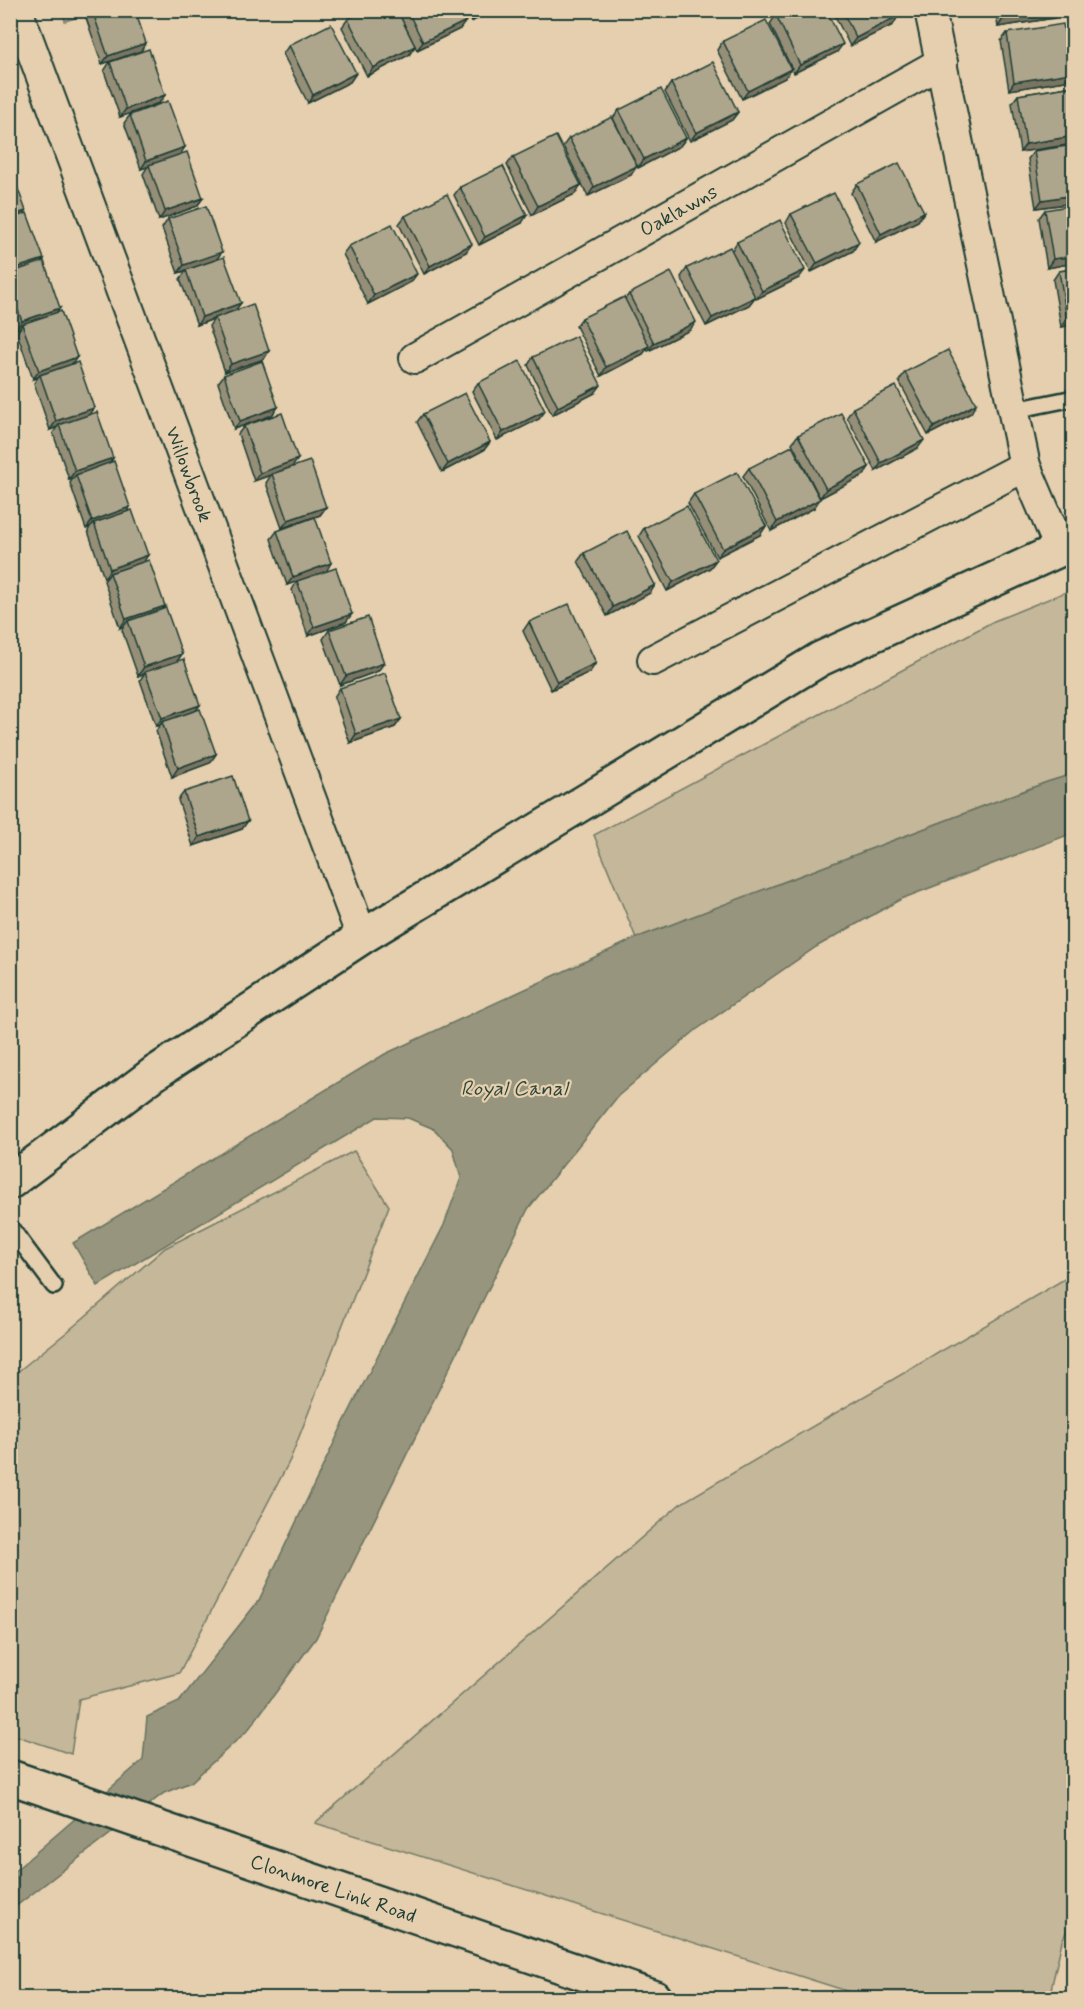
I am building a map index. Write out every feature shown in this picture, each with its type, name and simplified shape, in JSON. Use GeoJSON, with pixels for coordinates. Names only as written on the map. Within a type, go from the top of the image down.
{"type":"FeatureCollection","features":[{"type":"Feature","properties":{"kind":"main road"},"geometry":{"type":"LineString","coordinates":[[15,1171],[155,1073],[362,937],[819,659],[1067,545]]}},
{"type":"Feature","properties":{"kind":"main road","name":"Clonmore Link Road"},"geometry":{"type":"LineString","coordinates":[[22,1781],[655,1998]]}},
{"type":"Feature","properties":{"kind":"street","name":"Willowbrook"},"geometry":{"type":"LineString","coordinates":[[17,10],[362,937]]}},
{"type":"Feature","properties":{"kind":"street"},"geometry":{"type":"LineString","coordinates":[[930,10],[1025,466],[1067,545]]}},
{"type":"Feature","properties":{"kind":"street","name":"Oaklawns"},"geometry":{"type":"LineString","coordinates":[[415,358],[942,62]]}},
{"type":"Feature","properties":{"kind":"street"},"geometry":{"type":"LineString","coordinates":[[653,660],[1025,466]]}},
{"type":"Feature","properties":{"kind":"lane"},"geometry":{"type":"LineString","coordinates":[[1015,410],[1074,398]]}},
{"type":"Feature","properties":{"kind":"lane"},"geometry":{"type":"LineString","coordinates":[[10,1227],[54,1286]]}},
{"type":"Feature","properties":{"kind":"shaded area"},"geometry":{"type":"Polygon","coordinates":[[[63,10],[98,11],[65,21],[63,10]]]}},
{"type":"Feature","properties":{"kind":"shaded area"},"geometry":{"type":"Polygon","coordinates":[[[1073,589],[1073,774],[636,938],[594,835],[994,621],[1073,589]]]}},
{"type":"Feature","properties":{"kind":"shaded area"},"geometry":{"type":"Polygon","coordinates":[[[354,1151],[389,1206],[290,1460],[179,1673],[79,1699],[71,1754],[11,1734],[11,1377],[165,1248],[354,1151]]]}},
{"type":"Feature","properties":{"kind":"shaded area"},"geometry":{"type":"Polygon","coordinates":[[[1073,1274],[1074,1915],[1062,1941],[1049,1998],[869,1998],[315,1823],[680,1504],[1073,1274]]]}},
{"type":"Feature","properties":{"kind":"water","name":"Royal Canal"},"geometry":{"type":"Polygon","coordinates":[[[1073,774],[1073,833],[901,899],[816,947],[696,1030],[618,1096],[528,1209],[316,1638],[248,1730],[191,1782],[164,1793],[11,1910],[11,1874],[143,1760],[147,1717],[179,1702],[259,1600],[342,1426],[444,1225],[461,1178],[453,1149],[434,1129],[408,1118],[377,1117],[98,1286],[73,1243],[385,1054],[636,938],[1073,774]]]}},
{"type":"Feature","properties":{"kind":"building"},"geometry":{"type":"Polygon","coordinates":[[[92,10],[135,10],[146,43],[108,56],[92,10]]]}},
{"type":"Feature","properties":{"kind":"building"},"geometry":{"type":"Polygon","coordinates":[[[364,10],[397,10],[415,46],[373,68],[348,19],[364,10]]]}},
{"type":"Feature","properties":{"kind":"building"},"geometry":{"type":"Polygon","coordinates":[[[407,10],[461,10],[466,21],[423,42],[407,10]]]}},
{"type":"Feature","properties":{"kind":"building"},"geometry":{"type":"Polygon","coordinates":[[[785,10],[826,10],[843,44],[800,65],[776,15],[785,10]]]}},
{"type":"Feature","properties":{"kind":"building"},"geometry":{"type":"Polygon","coordinates":[[[842,10],[895,10],[898,16],[856,38],[842,10]]]}},
{"type":"Feature","properties":{"kind":"building"},"geometry":{"type":"Polygon","coordinates":[[[1002,10],[1057,10],[1003,19],[1002,10]]]}},
{"type":"Feature","properties":{"kind":"building"},"geometry":{"type":"Polygon","coordinates":[[[766,20],[791,69],[748,91],[723,41],[766,20]]]}},
{"type":"Feature","properties":{"kind":"building"},"geometry":{"type":"Polygon","coordinates":[[[331,24],[356,73],[313,95],[289,45],[331,24]]]}},
{"type":"Feature","properties":{"kind":"building"},"geometry":{"type":"Polygon","coordinates":[[[1063,24],[1071,73],[1014,82],[1007,33],[1063,24]]]}},
{"type":"Feature","properties":{"kind":"building"},"geometry":{"type":"Polygon","coordinates":[[[149,49],[165,95],[126,109],[110,62],[149,49]]]}},
{"type":"Feature","properties":{"kind":"building"},"geometry":{"type":"Polygon","coordinates":[[[713,62],[738,112],[696,133],[671,83],[713,62]]]}},
{"type":"Feature","properties":{"kind":"building"},"geometry":{"type":"Polygon","coordinates":[[[1074,86],[1074,136],[1026,144],[1018,95],[1074,86]]]}},
{"type":"Feature","properties":{"kind":"building"},"geometry":{"type":"Polygon","coordinates":[[[661,89],[686,138],[644,159],[619,110],[661,89]]]}},
{"type":"Feature","properties":{"kind":"building"},"geometry":{"type":"Polygon","coordinates":[[[168,101],[185,147],[146,161],[130,115],[168,101]]]}},
{"type":"Feature","properties":{"kind":"building"},"geometry":{"type":"Polygon","coordinates":[[[612,117],[637,166],[594,187],[569,138],[612,117]]]}},
{"type":"Feature","properties":{"kind":"building"},"geometry":{"type":"Polygon","coordinates":[[[556,136],[581,185],[538,206],[513,157],[556,136]]]}},
{"type":"Feature","properties":{"kind":"building"},"geometry":{"type":"Polygon","coordinates":[[[1074,145],[1074,195],[1042,200],[1034,151],[1074,145]]]}},
{"type":"Feature","properties":{"kind":"building"},"geometry":{"type":"Polygon","coordinates":[[[187,152],[203,198],[165,211],[149,165],[187,152]]]}},
{"type":"Feature","properties":{"kind":"building"},"geometry":{"type":"Polygon","coordinates":[[[899,163],[924,212],[881,234],[857,184],[899,163]]]}},
{"type":"Feature","properties":{"kind":"building"},"geometry":{"type":"Polygon","coordinates":[[[503,166],[527,215],[485,237],[460,187],[503,166]]]}},
{"type":"Feature","properties":{"kind":"building"},"geometry":{"type":"Polygon","coordinates":[[[10,167],[26,211],[10,216],[10,167]]]}},
{"type":"Feature","properties":{"kind":"building"},"geometry":{"type":"Polygon","coordinates":[[[834,193],[859,242],[817,263],[791,214],[834,193]]]}},
{"type":"Feature","properties":{"kind":"building"},"geometry":{"type":"Polygon","coordinates":[[[447,194],[472,244],[430,266],[405,216],[447,194]]]}},
{"type":"Feature","properties":{"kind":"building"},"geometry":{"type":"Polygon","coordinates":[[[1074,205],[1074,256],[1053,259],[1045,210],[1074,205]]]}},
{"type":"Feature","properties":{"kind":"building"},"geometry":{"type":"Polygon","coordinates":[[[206,206],[222,252],[184,265],[168,219],[206,206]]]}},
{"type":"Feature","properties":{"kind":"building"},"geometry":{"type":"Polygon","coordinates":[[[27,213],[44,259],[10,270],[10,219],[27,213]]]}},
{"type":"Feature","properties":{"kind":"building"},"geometry":{"type":"Polygon","coordinates":[[[780,220],[805,270],[762,291],[737,242],[780,220]]]}},
{"type":"Feature","properties":{"kind":"building"},"geometry":{"type":"Polygon","coordinates":[[[392,224],[417,274],[374,295],[349,246],[392,224]]]}},
{"type":"Feature","properties":{"kind":"building"},"geometry":{"type":"Polygon","coordinates":[[[730,247],[755,297],[712,318],[687,268],[730,247]]]}},
{"type":"Feature","properties":{"kind":"building"},"geometry":{"type":"Polygon","coordinates":[[[224,257],[241,303],[202,317],[186,270],[224,257]]]}},
{"type":"Feature","properties":{"kind":"building"},"geometry":{"type":"Polygon","coordinates":[[[44,261],[60,308],[22,321],[10,289],[10,273],[44,261]]]}},
{"type":"Feature","properties":{"kind":"building"},"geometry":{"type":"Polygon","coordinates":[[[1074,269],[1074,318],[1067,319],[1059,271],[1074,269]]]}},
{"type":"Feature","properties":{"kind":"building"},"geometry":{"type":"Polygon","coordinates":[[[671,272],[696,322],[654,343],[629,294],[671,272]]]}},
{"type":"Feature","properties":{"kind":"building"},"geometry":{"type":"Polygon","coordinates":[[[624,297],[649,346],[606,367],[582,318],[624,297]]]}},
{"type":"Feature","properties":{"kind":"building"},"geometry":{"type":"Polygon","coordinates":[[[253,304],[269,351],[231,364],[215,318],[253,304]]]}},
{"type":"Feature","properties":{"kind":"building"},"geometry":{"type":"Polygon","coordinates":[[[61,311],[77,357],[39,371],[22,324],[61,311]]]}},
{"type":"Feature","properties":{"kind":"building"},"geometry":{"type":"Polygon","coordinates":[[[576,336],[601,385],[558,407],[533,357],[576,336]]]}},
{"type":"Feature","properties":{"kind":"building"},"geometry":{"type":"Polygon","coordinates":[[[948,350],[976,404],[934,427],[905,372],[948,350]]]}},
{"type":"Feature","properties":{"kind":"building"},"geometry":{"type":"Polygon","coordinates":[[[262,361],[278,407],[240,421],[224,375],[262,361]]]}},
{"type":"Feature","properties":{"kind":"building"},"geometry":{"type":"Polygon","coordinates":[[[520,361],[545,411],[503,432],[478,383],[520,361]]]}},
{"type":"Feature","properties":{"kind":"building"},"geometry":{"type":"Polygon","coordinates":[[[78,362],[94,408],[56,421],[40,375],[78,362]]]}},
{"type":"Feature","properties":{"kind":"building"},"geometry":{"type":"Polygon","coordinates":[[[896,386],[924,440],[881,463],[853,408],[896,386]]]}},
{"type":"Feature","properties":{"kind":"building"},"geometry":{"type":"Polygon","coordinates":[[[465,393],[490,442],[448,464],[423,414],[465,393]]]}},
{"type":"Feature","properties":{"kind":"building"},"geometry":{"type":"Polygon","coordinates":[[[97,412],[113,458],[75,471],[59,425],[97,412]]]}},
{"type":"Feature","properties":{"kind":"building"},"geometry":{"type":"Polygon","coordinates":[[[282,413],[298,459],[260,473],[244,426],[282,413]]]}},
{"type":"Feature","properties":{"kind":"building"},"geometry":{"type":"Polygon","coordinates":[[[841,413],[869,467],[826,489],[798,435],[841,413]]]}},
{"type":"Feature","properties":{"kind":"building"},"geometry":{"type":"Polygon","coordinates":[[[792,446],[820,499],[777,522],[749,468],[792,446]]]}},
{"type":"Feature","properties":{"kind":"building"},"geometry":{"type":"Polygon","coordinates":[[[114,461],[130,507],[92,521],[76,475],[114,461]]]}},
{"type":"Feature","properties":{"kind":"building"},"geometry":{"type":"Polygon","coordinates":[[[310,461],[326,507],[288,520],[272,474],[310,461]]]}},
{"type":"Feature","properties":{"kind":"building"},"geometry":{"type":"Polygon","coordinates":[[[737,472],[766,526],[723,549],[694,494],[737,472]]]}},
{"type":"Feature","properties":{"kind":"building"},"geometry":{"type":"Polygon","coordinates":[[[687,506],[716,560],[673,582],[644,528],[687,506]]]}},
{"type":"Feature","properties":{"kind":"building"},"geometry":{"type":"Polygon","coordinates":[[[132,510],[148,555],[110,569],[94,523],[132,510]]]}},
{"type":"Feature","properties":{"kind":"building"},"geometry":{"type":"Polygon","coordinates":[[[315,517],[331,563],[293,577],[277,531],[315,517]]]}},
{"type":"Feature","properties":{"kind":"building"},"geometry":{"type":"Polygon","coordinates":[[[627,531],[655,585],[613,607],[584,553],[627,531]]]}},
{"type":"Feature","properties":{"kind":"building"},"geometry":{"type":"Polygon","coordinates":[[[149,560],[165,606],[126,619],[110,573],[149,560]]]}},
{"type":"Feature","properties":{"kind":"building"},"geometry":{"type":"Polygon","coordinates":[[[336,568],[352,614],[314,627],[297,581],[336,568]]]}},
{"type":"Feature","properties":{"kind":"building"},"geometry":{"type":"Polygon","coordinates":[[[569,604],[596,663],[557,682],[529,622],[569,604]]]}},
{"type":"Feature","properties":{"kind":"building"},"geometry":{"type":"Polygon","coordinates":[[[166,608],[182,654],[144,667],[128,621],[166,608]]]}},
{"type":"Feature","properties":{"kind":"building"},"geometry":{"type":"Polygon","coordinates":[[[368,617],[384,663],[346,676],[329,630],[368,617]]]}},
{"type":"Feature","properties":{"kind":"building"},"geometry":{"type":"Polygon","coordinates":[[[184,659],[200,705],[162,718],[145,672],[184,659]]]}},
{"type":"Feature","properties":{"kind":"building"},"geometry":{"type":"Polygon","coordinates":[[[385,673],[401,719],[356,734],[340,688],[385,673]]]}},
{"type":"Feature","properties":{"kind":"building"},"geometry":{"type":"Polygon","coordinates":[[[200,709],[216,754],[178,768],[162,722],[200,709]]]}},
{"type":"Feature","properties":{"kind":"building"},"geometry":{"type":"Polygon","coordinates":[[[233,776],[248,821],[199,837],[184,792],[233,776]]]}}]}
